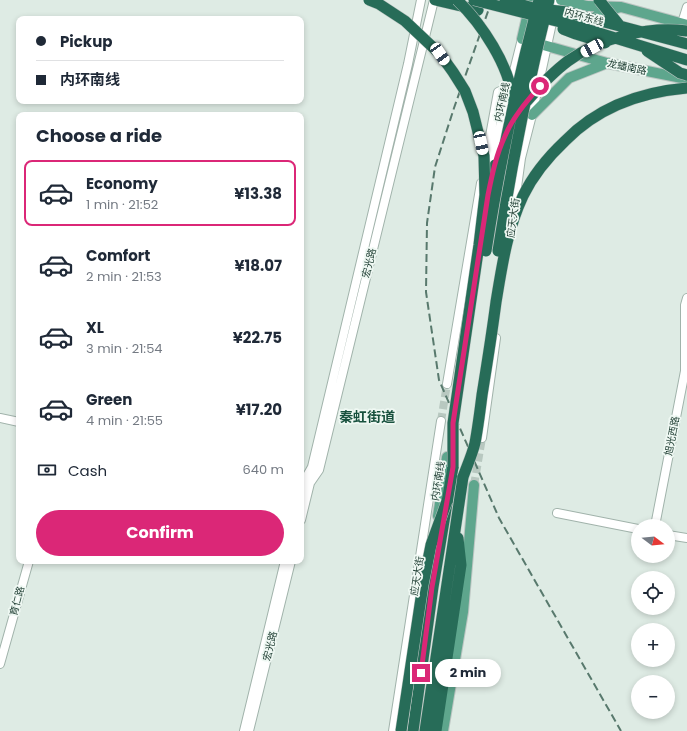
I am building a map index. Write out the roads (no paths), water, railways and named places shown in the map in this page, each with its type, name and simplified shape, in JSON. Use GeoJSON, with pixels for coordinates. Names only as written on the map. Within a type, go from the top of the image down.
{"type":"FeatureCollection","features":[{"type":"Feature","properties":{"kind":"highway"},"geometry":{"type":"LineString","coordinates":[[369,0],[379,4],[405,21],[424,37],[440,54],[464,91],[473,112],[484,156],[485,195],[480,245]]}},
{"type":"Feature","properties":{"kind":"highway"},"geometry":{"type":"LineString","coordinates":[[457,0],[484,32],[506,73],[513,96],[517,128],[518,160],[514,195],[474,444],[463,477]]}},
{"type":"Feature","properties":{"kind":"highway","name":"内环东线"},"geometry":{"type":"LineString","coordinates":[[474,0],[496,6],[532,6],[576,26],[687,60]]}},
{"type":"Feature","properties":{"kind":"highway","name":"内环东线"},"geometry":{"type":"LineString","coordinates":[[505,0],[532,6],[687,53]]}},
{"type":"Feature","properties":{"kind":"highway"},"geometry":{"type":"LineString","coordinates":[[425,731],[501,229],[534,62],[549,0]]}},
{"type":"Feature","properties":{"kind":"highway"},"geometry":{"type":"LineString","coordinates":[[599,0],[630,38],[650,53],[687,75]]}},
{"type":"Feature","properties":{"kind":"highway"},"geometry":{"type":"LineString","coordinates":[[434,1],[478,10],[496,6]]}},
{"type":"Feature","properties":{"kind":"highway"},"geometry":{"type":"LineString","coordinates":[[532,6],[567,12],[687,44]]}},
{"type":"Feature","properties":{"kind":"highway"},"geometry":{"type":"LineString","coordinates":[[532,6],[576,34],[687,67]]}},
{"type":"Feature","properties":{"kind":"highway","name":"内环南线"},"geometry":{"type":"LineString","coordinates":[[413,731],[432,587],[453,467],[491,221],[532,6]]}},
{"type":"Feature","properties":{"kind":"highway"},"geometry":{"type":"LineString","coordinates":[[453,467],[453,423],[480,245],[494,165],[505,136],[520,109],[540,86],[569,60],[592,48],[617,38],[685,27]]}},
{"type":"Feature","properties":{"kind":"highway"},"geometry":{"type":"LineString","coordinates":[[505,248],[523,196],[542,166],[569,137],[585,123],[614,106],[633,98],[652,93],[687,88]]}},
{"type":"Feature","properties":{"kind":"highway"},"geometry":{"type":"LineString","coordinates":[[401,731],[427,565],[432,545],[447,502]]}},
{"type":"Feature","properties":{"kind":"highway"},"geometry":{"type":"LineString","coordinates":[[436,731],[461,565],[456,521]]}},
{"type":"Feature","properties":{"kind":"main road"},"geometry":{"type":"LineString","coordinates":[[561,0],[587,6],[617,3],[685,27]]}},
{"type":"Feature","properties":{"kind":"main road"},"geometry":{"type":"LineString","coordinates":[[532,115],[569,78],[607,63],[594,51],[587,40],[588,27],[594,16],[617,3]]}},
{"type":"Feature","properties":{"kind":"main road"},"geometry":{"type":"LineString","coordinates":[[522,39],[532,6]]}},
{"type":"Feature","properties":{"kind":"main road","name":"龙蟠南路"},"geometry":{"type":"LineString","coordinates":[[522,39],[607,63],[687,79]]}},
{"type":"Feature","properties":{"kind":"main road","name":"应天大街"},"geometry":{"type":"LineString","coordinates":[[405,731],[447,457]]}},
{"type":"Feature","properties":{"kind":"main road"},"geometry":{"type":"LineString","coordinates":[[443,731],[462,612],[474,485]]}},
{"type":"Feature","properties":{"kind":"street"},"geometry":{"type":"LineString","coordinates":[[421,0],[434,1]]}},
{"type":"Feature","properties":{"kind":"street","name":"宏光路"},"geometry":{"type":"LineString","coordinates":[[305,482],[314,460],[408,64],[421,0]]}},
{"type":"Feature","properties":{"kind":"street","name":"应天大街"},"geometry":{"type":"LineString","coordinates":[[482,438],[521,158],[557,0]]}},
{"type":"Feature","properties":{"kind":"street","name":"宏光路"},"geometry":{"type":"LineString","coordinates":[[305,482],[319,470],[434,1]]}},
{"type":"Feature","properties":{"kind":"street"},"geometry":{"type":"LineString","coordinates":[[685,27],[687,7]]}},
{"type":"Feature","properties":{"kind":"street"},"geometry":{"type":"LineString","coordinates":[[457,378],[487,179],[522,39]]}},
{"type":"Feature","properties":{"kind":"street"},"geometry":{"type":"LineString","coordinates":[[446,384],[498,92],[509,87]]}},
{"type":"Feature","properties":{"kind":"street","name":"旭光西路"},"geometry":{"type":"LineString","coordinates":[[655,519],[685,371],[687,298]]}},
{"type":"Feature","properties":{"kind":"street"},"geometry":{"type":"LineString","coordinates":[[0,418],[16,421]]}},
{"type":"Feature","properties":{"kind":"street","name":"应天大街"},"geometry":{"type":"LineString","coordinates":[[393,731],[441,421]]}},
{"type":"Feature","properties":{"kind":"street"},"geometry":{"type":"LineString","coordinates":[[556,513],[631,528]]}},
{"type":"Feature","properties":{"kind":"street"},"geometry":{"type":"LineString","coordinates":[[675,536],[687,538]]}},
{"type":"Feature","properties":{"kind":"street","name":"育仁路"},"geometry":{"type":"LineString","coordinates":[[0,664],[28,564]]}},
{"type":"Feature","properties":{"kind":"street","name":"宏光路"},"geometry":{"type":"LineString","coordinates":[[244,731],[284,564]]}},
{"type":"Feature","properties":{"kind":"street","name":"宏光路"},"geometry":{"type":"LineString","coordinates":[[249,731],[290,564]]}},
{"type":"Feature","properties":{"kind":"tunnel"},"geometry":{"type":"LineString","coordinates":[[441,421],[447,384]]}},
{"type":"Feature","properties":{"kind":"tunnel"},"geometry":{"type":"LineString","coordinates":[[474,485],[482,438]]}},
{"type":"Feature","properties":{"kind":"railway"},"geometry":{"type":"LineString","coordinates":[[492,0],[435,167],[427,223],[426,292],[439,380],[499,518],[621,731]]}},
{"type":"Feature","properties":{"kind":"district","name":"秦虹街道"},"geometry":{"type":"Point","coordinates":[367,417]}}]}
